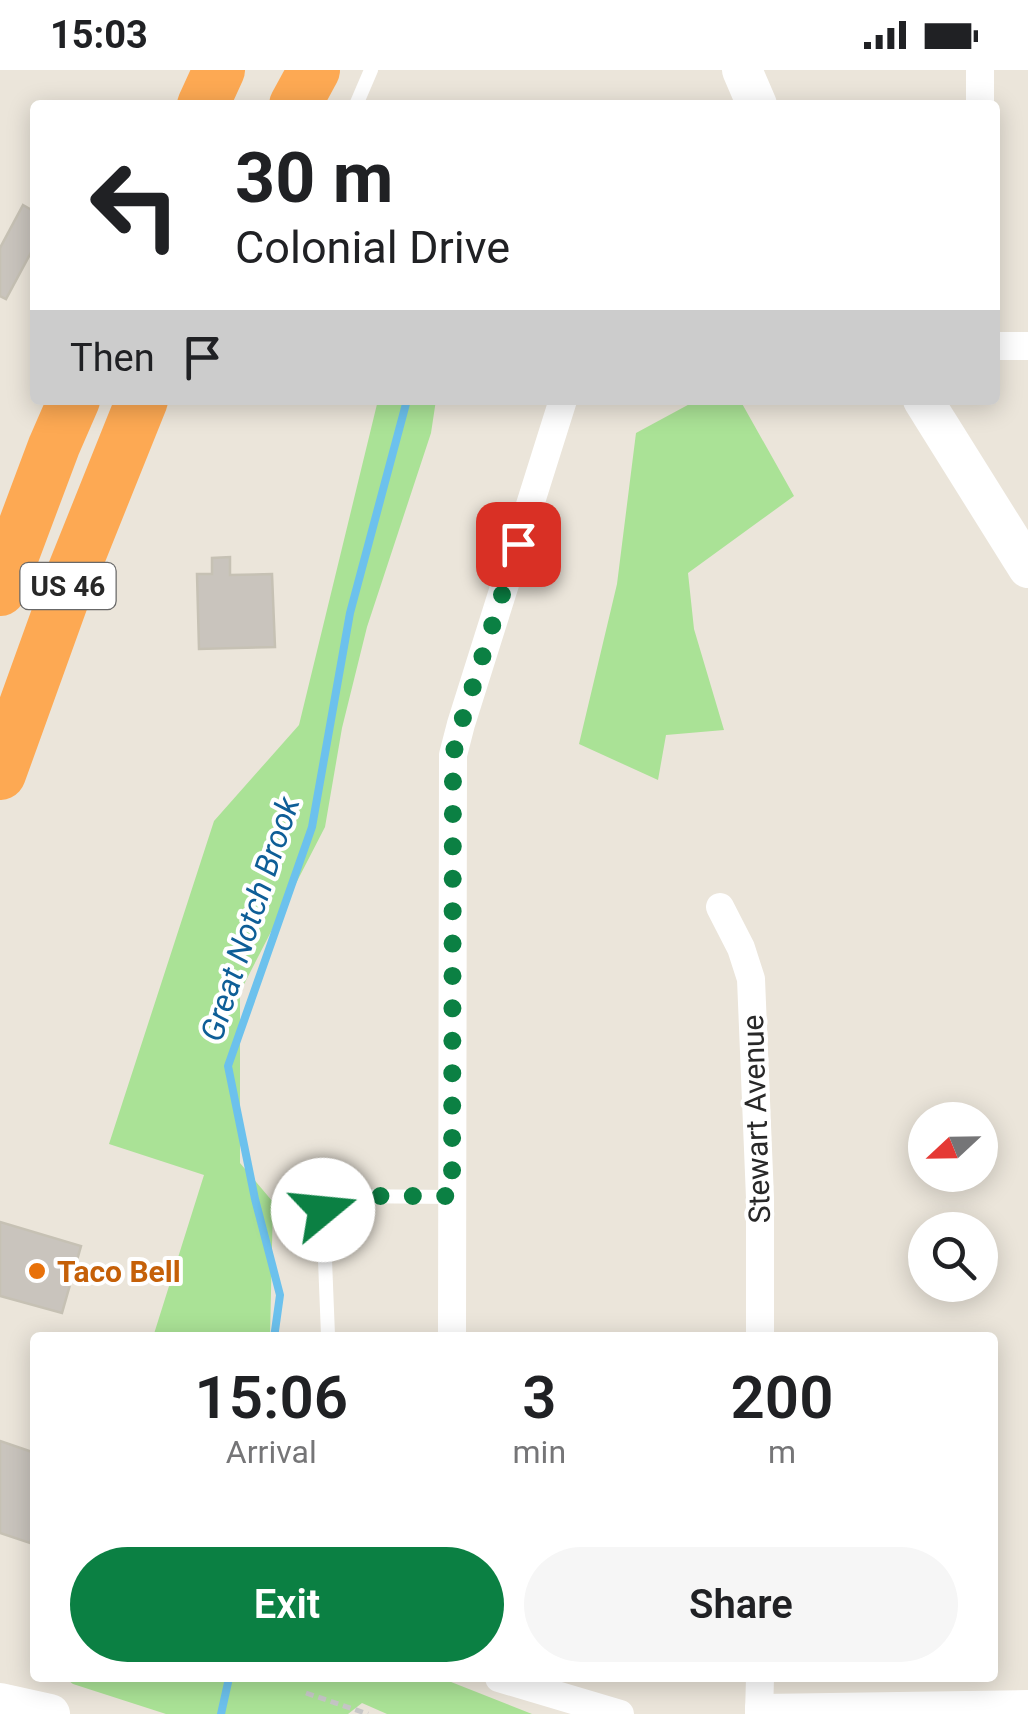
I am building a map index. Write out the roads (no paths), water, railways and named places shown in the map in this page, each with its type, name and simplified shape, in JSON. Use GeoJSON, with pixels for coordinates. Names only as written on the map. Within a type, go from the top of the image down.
{"type":"FeatureCollection","features":[{"type":"Feature","properties":{"kind":"highway"},"geometry":{"type":"LineString","coordinates":[[204,100],[218,70]]}},
{"type":"Feature","properties":{"kind":"highway"},"geometry":{"type":"LineString","coordinates":[[298,100],[314,70]]}},
{"type":"Feature","properties":{"kind":"highway","name":"US 46"},"geometry":{"type":"LineString","coordinates":[[0,590],[72,405]]}},
{"type":"Feature","properties":{"kind":"highway","name":"US 46"},"geometry":{"type":"LineString","coordinates":[[0,774],[71,577],[140,405]]}},
{"type":"Feature","properties":{"kind":"street"},"geometry":{"type":"LineString","coordinates":[[742,70],[755,100]]}},
{"type":"Feature","properties":{"kind":"street"},"geometry":{"type":"LineString","coordinates":[[980,70],[980,100]]}},
{"type":"Feature","properties":{"kind":"street"},"geometry":{"type":"LineString","coordinates":[[1000,346],[1028,346]]}},
{"type":"Feature","properties":{"kind":"street"},"geometry":{"type":"LineString","coordinates":[[452,1332],[453,755],[562,405]]}},
{"type":"Feature","properties":{"kind":"street"},"geometry":{"type":"LineString","coordinates":[[926,405],[1028,568]]}},
{"type":"Feature","properties":{"kind":"street","name":"Stewart Avenue"},"geometry":{"type":"LineString","coordinates":[[720,907],[741,948],[751,979],[760,1198],[760,1332]]}},
{"type":"Feature","properties":{"kind":"street"},"geometry":{"type":"LineString","coordinates":[[512,1682],[620,1714]]}},
{"type":"Feature","properties":{"kind":"street"},"geometry":{"type":"LineString","coordinates":[[760,1682],[759,1711],[1028,1704]]}},
{"type":"Feature","properties":{"kind":"street"},"geometry":{"type":"LineString","coordinates":[[0,1703],[50,1714]]}},
{"type":"Feature","properties":{"kind":"lane"},"geometry":{"type":"LineString","coordinates":[[358,100],[371,70]]}},
{"type":"Feature","properties":{"kind":"lane"},"geometry":{"type":"LineString","coordinates":[[328,1332],[323,1210],[327,1200],[340,1196],[452,1196]]}},
{"type":"Feature","properties":{"kind":"waterway","name":"Great Notch Brook"},"geometry":{"type":"LineString","coordinates":[[275,1332],[280,1295],[255,1199],[228,1066],[312,827],[350,613],[406,405]]}},
{"type":"Feature","properties":{"kind":"waterway","name":"Great Notch Brook"},"geometry":{"type":"LineString","coordinates":[[221,1714],[228,1682]]}},
{"type":"Feature","properties":{"kind":"place","name":"Taco Bell"},"geometry":{"type":"Point","coordinates":[37,1271]}}]}
